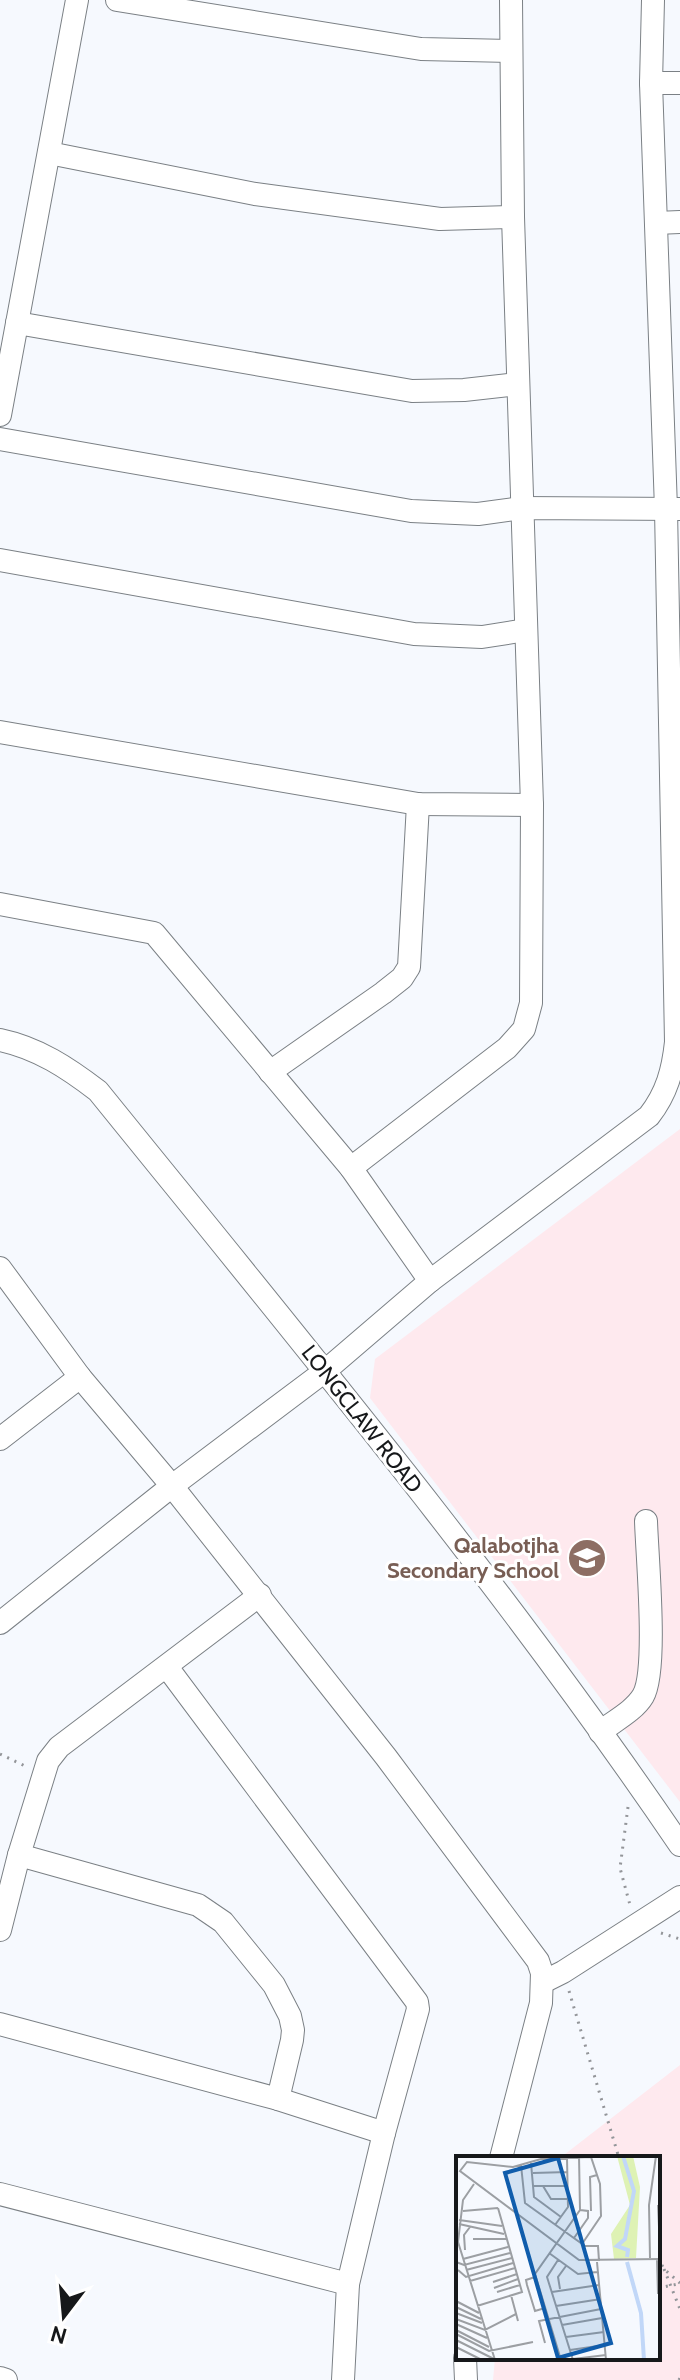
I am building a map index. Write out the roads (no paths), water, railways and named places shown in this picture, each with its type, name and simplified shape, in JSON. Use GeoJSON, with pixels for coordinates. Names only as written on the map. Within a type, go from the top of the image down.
{"type":"FeatureCollection","features":[{"type":"Feature","properties":{"kind":"street"},"geometry":{"type":"LineString","coordinates":[[0,415],[77,0]]}},
{"type":"Feature","properties":{"kind":"street"},"geometry":{"type":"LineString","coordinates":[[117,0],[421,49],[511,51]]}},
{"type":"Feature","properties":{"kind":"street"},"geometry":{"type":"LineString","coordinates":[[351,1168],[507,1048],[524,1029],[531,1003],[532,805],[513,217],[511,0]]}},
{"type":"Feature","properties":{"kind":"street"},"geometry":{"type":"LineString","coordinates":[[0,1623],[172,1486],[325,1371],[430,1281],[649,1116],[661,1101],[678,1042],[673,509],[656,223],[651,83],[653,0]]}},
{"type":"Feature","properties":{"kind":"street"},"geometry":{"type":"LineString","coordinates":[[651,83],[680,83]]}},
{"type":"Feature","properties":{"kind":"street"},"geometry":{"type":"LineString","coordinates":[[49,153],[270,196],[440,219],[513,217]]}},
{"type":"Feature","properties":{"kind":"street"},"geometry":{"type":"LineString","coordinates":[[656,223],[680,222]]}},
{"type":"Feature","properties":{"kind":"street"},"geometry":{"type":"LineString","coordinates":[[17,323],[412,391],[464,390],[518,384]]}},
{"type":"Feature","properties":{"kind":"street"},"geometry":{"type":"LineString","coordinates":[[0,439],[411,511],[478,514],[522,508],[673,509]]}},
{"type":"Feature","properties":{"kind":"street"},"geometry":{"type":"LineString","coordinates":[[0,560],[414,634],[482,637],[526,630]]}},
{"type":"Feature","properties":{"kind":"street"},"geometry":{"type":"LineString","coordinates":[[0,732],[418,804],[532,805]]}},
{"type":"Feature","properties":{"kind":"street"},"geometry":{"type":"LineString","coordinates":[[270,1072],[383,993],[402,978],[409,967],[418,804]]}},
{"type":"Feature","properties":{"kind":"street"},"geometry":{"type":"LineString","coordinates":[[0,904],[154,933],[351,1168],[430,1281]]}},
{"type":"Feature","properties":{"kind":"street","name":"LONGCLAW ROAD"},"geometry":{"type":"LineString","coordinates":[[0,1040],[53,1059],[98,1091],[325,1371],[458,1542],[680,1845]]}},
{"type":"Feature","properties":{"kind":"street"},"geometry":{"type":"LineString","coordinates":[[3,1278],[80,1377],[260,1595],[553,1977]]}},
{"type":"Feature","properties":{"kind":"street"},"geometry":{"type":"LineString","coordinates":[[0,1439],[80,1377]]}},
{"type":"Feature","properties":{"kind":"street"},"geometry":{"type":"LineString","coordinates":[[600,1732],[637,1703],[648,1684],[651,1655],[646,1521]]}},
{"type":"Feature","properties":{"kind":"street"},"geometry":{"type":"LineString","coordinates":[[0,1930],[48,1761],[59,1747],[260,1595]]}},
{"type":"Feature","properties":{"kind":"street"},"geometry":{"type":"LineString","coordinates":[[167,1667],[417,2002],[418,2009],[348,2284],[343,2380]]}},
{"type":"Feature","properties":{"kind":"street"},"geometry":{"type":"LineString","coordinates":[[19,1855],[198,1905],[223,1922],[274,1985],[290,2016],[292,2040],[278,2099]]}},
{"type":"Feature","properties":{"kind":"street"},"geometry":{"type":"LineString","coordinates":[[502,2156],[541,2003],[553,1977],[680,1897]]}},
{"type":"Feature","properties":{"kind":"street"},"geometry":{"type":"LineString","coordinates":[[0,2024],[278,2099],[384,2133]]}},
{"type":"Feature","properties":{"kind":"street"},"geometry":{"type":"LineString","coordinates":[[0,2194],[348,2284]]}},
{"type":"Feature","properties":{"kind":"street"},"geometry":{"type":"LineString","coordinates":[[465,2360],[466,2380]]}},
{"type":"Feature","properties":{"kind":"street"},"geometry":{"type":"LineString","coordinates":[[0,2378],[6,2380]]}},
{"type":"Feature","properties":{"kind":"place","name":"Qalabotjha Secondary School"},"geometry":{"type":"Point","coordinates":[587,1558]}}]}
